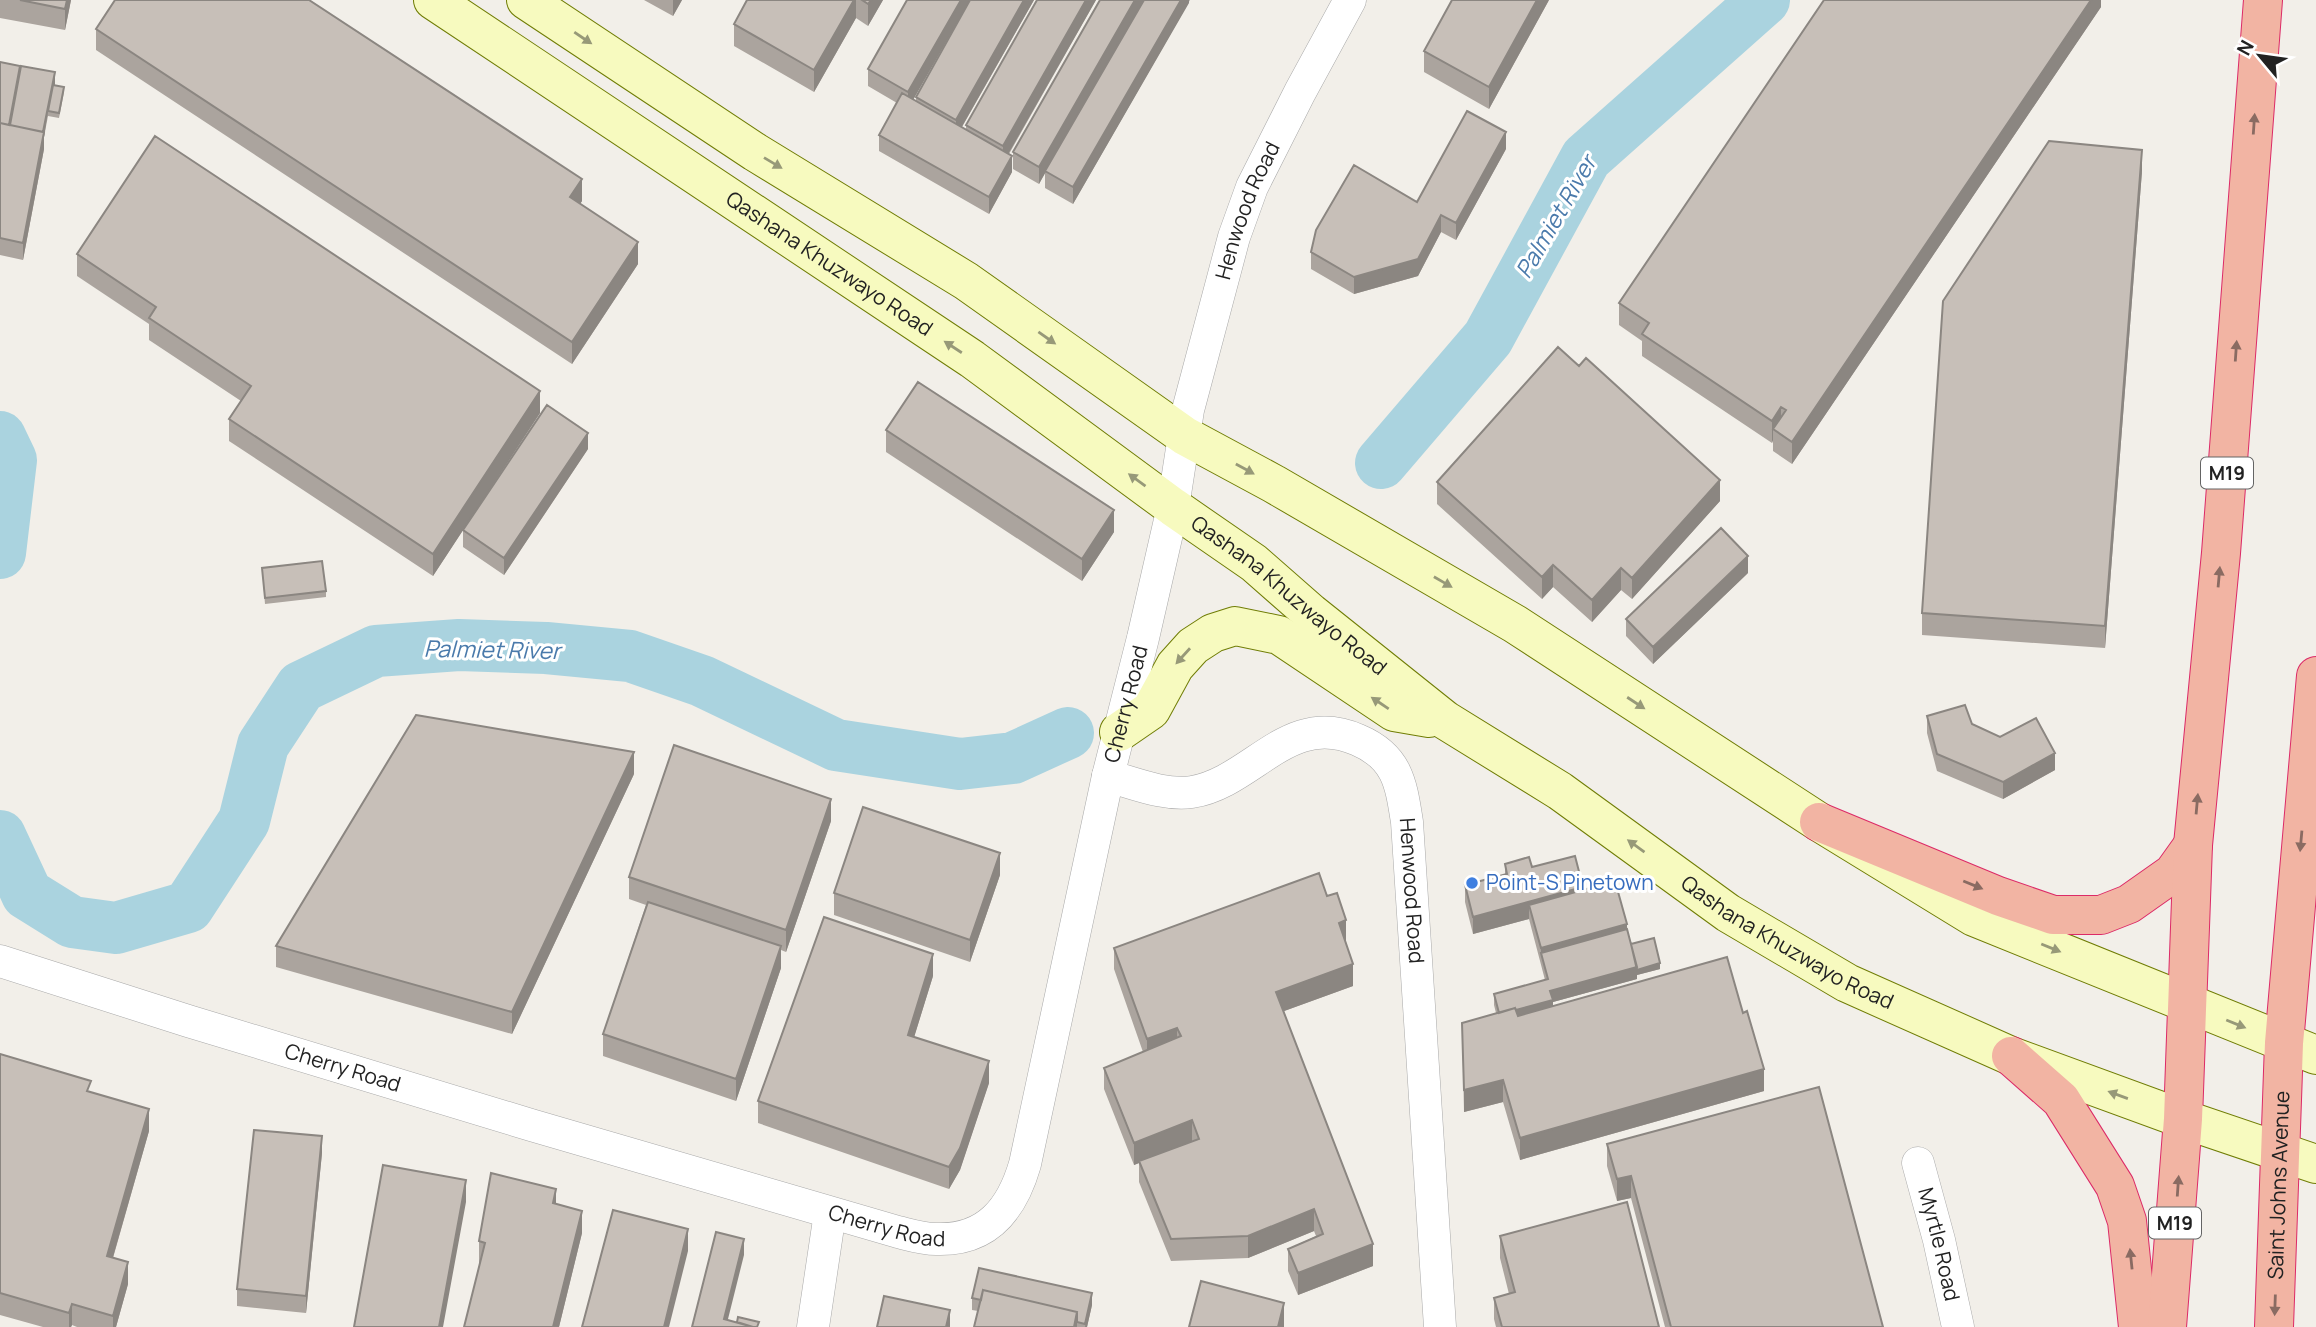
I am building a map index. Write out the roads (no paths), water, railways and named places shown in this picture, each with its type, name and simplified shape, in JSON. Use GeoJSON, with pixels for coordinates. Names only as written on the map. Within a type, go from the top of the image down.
{"type":"FeatureCollection","features":[{"type":"Feature","properties":{"kind":"highway","name":"M19"},"geometry":{"type":"LineString","coordinates":[[2167,1327],[2182,1119],[2193,845],[2221,554],[2263,0]]}},
{"type":"Feature","properties":{"kind":"highway","name":"Saint Johns Avenue"},"geometry":{"type":"LineString","coordinates":[[2274,1327],[2280,1152],[2300,1049],[2316,676]]}},
{"type":"Feature","properties":{"kind":"highway"},"geometry":{"type":"LineString","coordinates":[[1819,822],[1998,896],[2053,915],[2101,915],[2129,904],[2173,873],[2193,845]]}},
{"type":"Feature","properties":{"kind":"highway"},"geometry":{"type":"LineString","coordinates":[[2011,1056],[2061,1100],[2115,1186],[2127,1221],[2138,1327]]}},
{"type":"Feature","properties":{"kind":"main road","name":"Qashana Khuzwayo Road"},"geometry":{"type":"LineString","coordinates":[[433,0],[972,359],[1173,507],[1254,562],[1311,613],[1445,720],[1560,791],[1728,913],[1847,983],[2011,1056],[2182,1119],[2316,1164]]}},
{"type":"Feature","properties":{"kind":"main road"},"geometry":{"type":"LineString","coordinates":[[526,0],[755,152],[966,281],[1185,436],[1274,484],[1515,624],[1819,822],[1974,917],[2300,1049]]}},
{"type":"Feature","properties":{"kind":"main road"},"geometry":{"type":"LineString","coordinates":[[1119,732],[1151,710],[1175,666],[1193,646],[1213,633],[1235,626],[1279,635],[1394,712],[1445,720]]}},
{"type":"Feature","properties":{"kind":"street","name":"Henwood Road"},"geometry":{"type":"LineString","coordinates":[[1185,436],[1196,374],[1234,237],[1248,200],[1300,92],[1350,0]]}},
{"type":"Feature","properties":{"kind":"street","name":"Cherry Road"},"geometry":{"type":"LineString","coordinates":[[0,961],[201,1025],[830,1213],[937,1240],[972,1233],[1006,1209],[1026,1164],[1108,776],[1173,507],[1185,436]]}},
{"type":"Feature","properties":{"kind":"street","name":"Henwood Road"},"geometry":{"type":"LineString","coordinates":[[1108,776],[1154,789],[1190,792],[1211,787],[1303,735],[1326,731],[1349,735],[1365,742],[1393,766],[1401,782],[1406,822],[1440,1327]]}},
{"type":"Feature","properties":{"kind":"street","name":"Myrtle Road"},"geometry":{"type":"LineString","coordinates":[[1918,1163],[1939,1240],[1958,1327]]}},
{"type":"Feature","properties":{"kind":"street"},"geometry":{"type":"LineString","coordinates":[[813,1327],[830,1213]]}},
{"type":"Feature","properties":{"kind":"waterway","name":"Palmiet River"},"geometry":{"type":"LineString","coordinates":[[1381,463],[1488,338],[1586,158],[1764,0]]}},
{"type":"Feature","properties":{"kind":"waterway","name":"Palmiet River"},"geometry":{"type":"LineString","coordinates":[[0,437],[11,460],[0,553]]}},
{"type":"Feature","properties":{"kind":"waterway","name":"Palmiet River"},"geometry":{"type":"LineString","coordinates":[[0,836],[27,894],[72,922],[116,928],[188,907],[244,821],[263,745],[301,687],[376,651],[459,645],[546,648],[630,656],[702,681],[836,745],[960,764],[1013,758],[1068,733]]}},
{"type":"Feature","properties":{"kind":"place","name":"Point-S Pinetown"},"geometry":{"type":"Point","coordinates":[1472,883]}}]}
